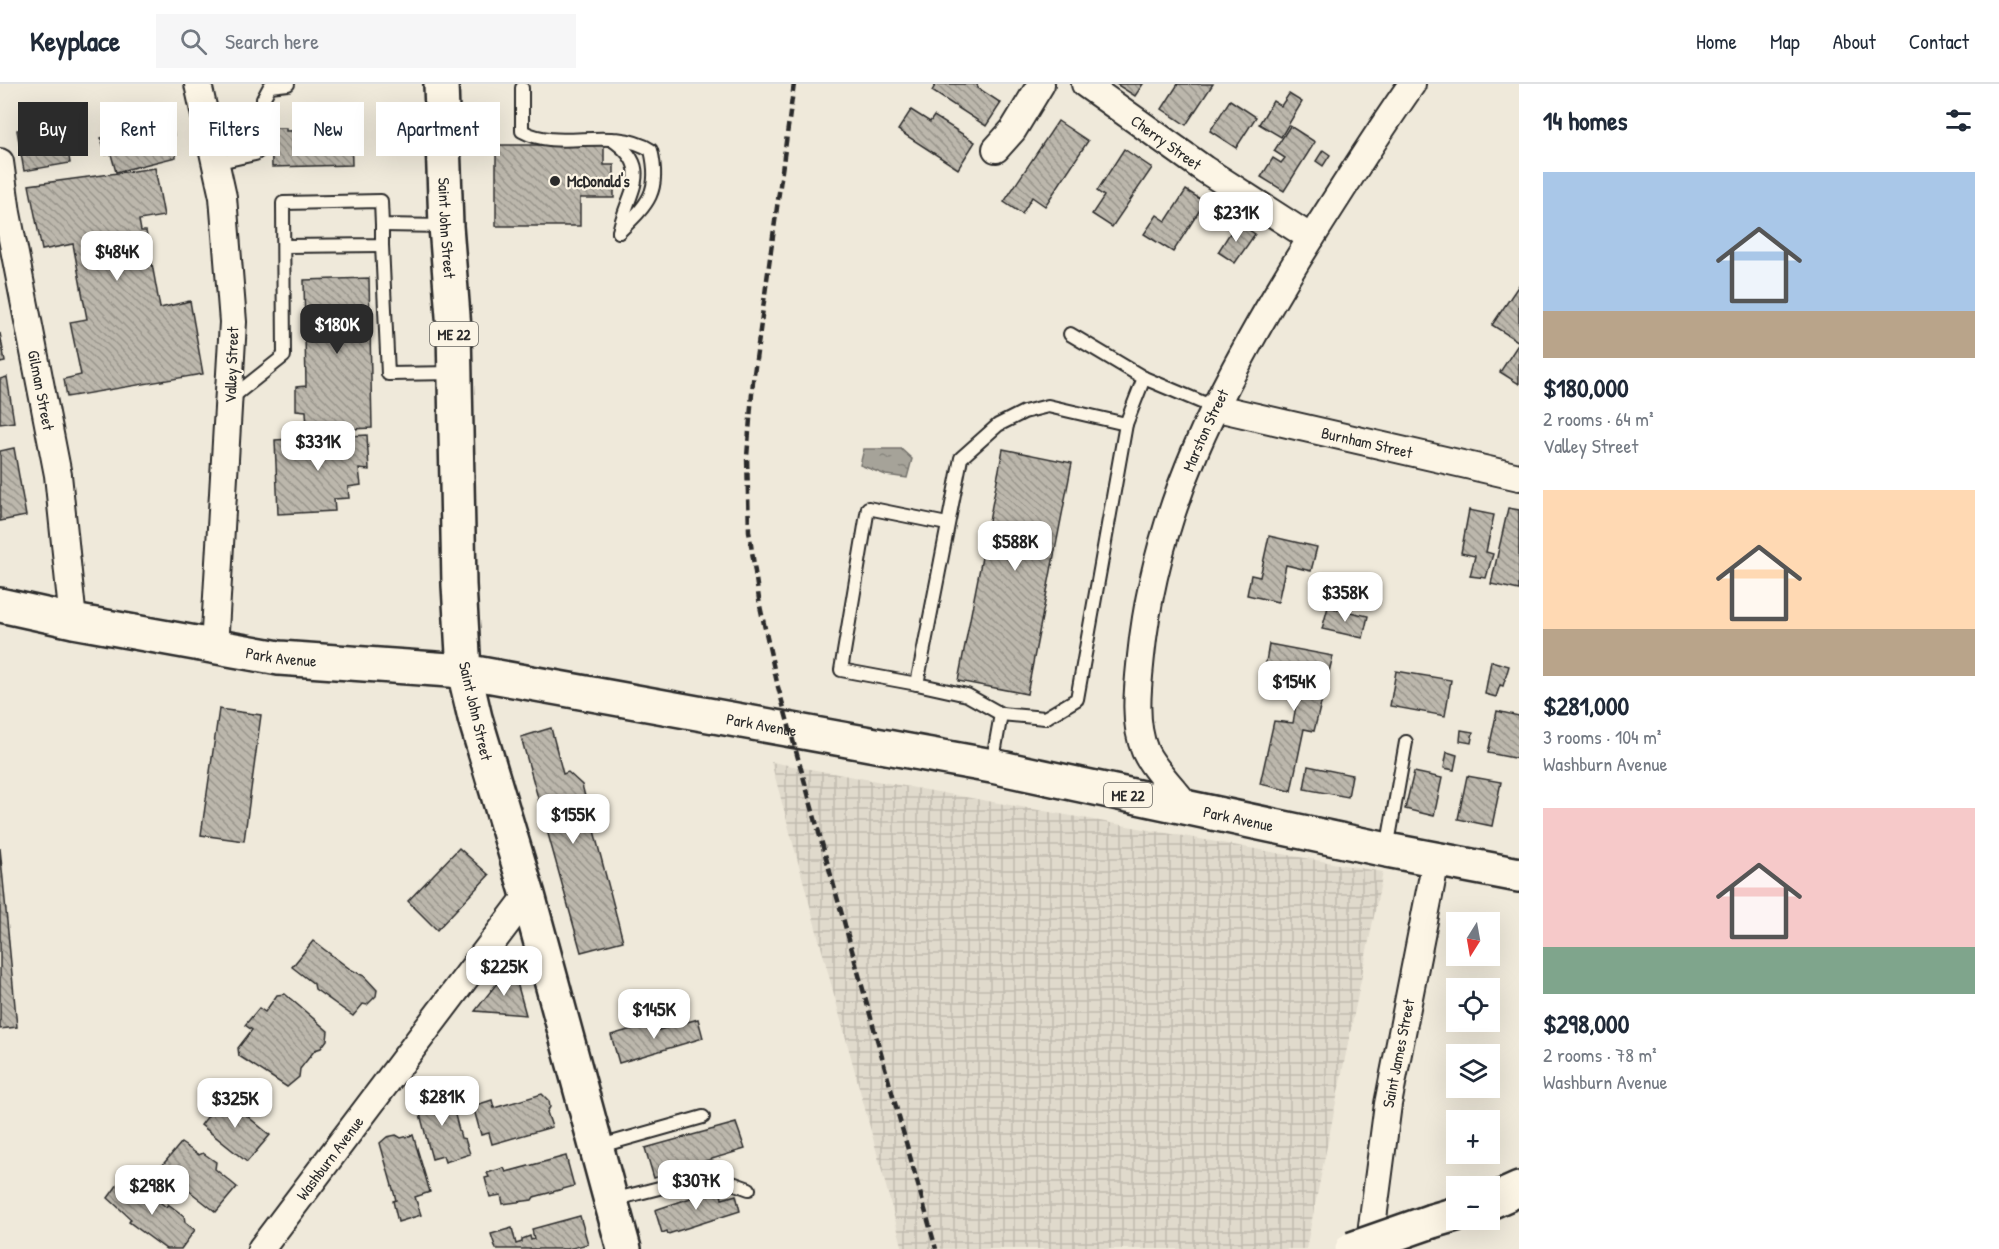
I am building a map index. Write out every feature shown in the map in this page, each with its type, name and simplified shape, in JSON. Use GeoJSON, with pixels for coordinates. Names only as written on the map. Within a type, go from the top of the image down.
{"type":"FeatureCollection","features":[{"type":"Feature","properties":{"kind":"main road","name":"Saint John Street"},"geometry":{"type":"LineString","coordinates":[[441,84],[446,226],[455,373],[459,585],[464,671],[475,718],[528,895],[624,1249]]}},
{"type":"Feature","properties":{"kind":"main road","name":"Park Avenue"},"geometry":{"type":"LineString","coordinates":[[0,605],[214,648],[279,658],[464,671],[992,766],[1387,850],[1519,874]]}},
{"type":"Feature","properties":{"kind":"main road"},"geometry":{"type":"LineString","coordinates":[[1500,1198],[1519,1189]]}},
{"type":"Feature","properties":{"kind":"main road"},"geometry":{"type":"LineString","coordinates":[[1352,1249],[1444,1218]]}},
{"type":"Feature","properties":{"kind":"street","name":"Valley Street"},"geometry":{"type":"LineString","coordinates":[[198,84],[223,197],[232,322],[230,399],[214,648]]}},
{"type":"Feature","properties":{"kind":"street"},"geometry":{"type":"LineString","coordinates":[[996,149],[1013,130],[1041,84]]}},
{"type":"Feature","properties":{"kind":"street","name":"Cherry Street"},"geometry":{"type":"LineString","coordinates":[[1085,84],[1204,169],[1311,238]]}},
{"type":"Feature","properties":{"kind":"street","name":"Marston Street"},"geometry":{"type":"LineString","coordinates":[[1189,808],[1145,751],[1139,720],[1138,686],[1144,624],[1156,563],[1173,504],[1213,407],[1250,337],[1374,138],[1412,84]]}},
{"type":"Feature","properties":{"kind":"street","name":"Gilman Street"},"geometry":{"type":"LineString","coordinates":[[0,162],[7,213],[58,475],[73,621]]}},
{"type":"Feature","properties":{"kind":"street","name":"Burnham Street"},"geometry":{"type":"LineString","coordinates":[[1213,407],[1519,477]]}},
{"type":"Feature","properties":{"kind":"street","name":"Saint James Street"},"geometry":{"type":"LineString","coordinates":[[1369,1249],[1388,1104],[1436,860]]}},
{"type":"Feature","properties":{"kind":"street","name":"Washburn Avenue"},"geometry":{"type":"LineString","coordinates":[[261,1249],[528,895]]}},
{"type":"Feature","properties":{"kind":"lane"},"geometry":{"type":"LineString","coordinates":[[215,163],[255,154],[265,146],[263,99],[270,86],[288,84]]}},
{"type":"Feature","properties":{"kind":"lane"},"geometry":{"type":"LineString","coordinates":[[522,88],[522,131],[535,138],[609,137],[636,141],[651,150],[656,169],[648,204],[619,232],[623,211],[635,181],[635,160],[629,150],[609,137]]}},
{"type":"Feature","properties":{"kind":"lane"},"geometry":{"type":"LineString","coordinates":[[230,399],[284,356],[283,203],[381,201],[388,374],[455,373]]}},
{"type":"Feature","properties":{"kind":"lane"},"geometry":{"type":"LineString","coordinates":[[382,225],[446,226]]}},
{"type":"Feature","properties":{"kind":"lane"},"geometry":{"type":"LineString","coordinates":[[284,246],[382,245]]}},
{"type":"Feature","properties":{"kind":"lane"},"geometry":{"type":"LineString","coordinates":[[1070,334],[1144,378],[1213,407]]}},
{"type":"Feature","properties":{"kind":"lane"},"geometry":{"type":"LineString","coordinates":[[947,524],[868,508],[841,670],[967,694],[1001,714],[1045,718],[1077,699],[1126,424],[1144,378]]}},
{"type":"Feature","properties":{"kind":"lane"},"geometry":{"type":"LineString","coordinates":[[917,684],[960,458],[998,425],[1024,412],[1048,406],[1126,424]]}},
{"type":"Feature","properties":{"kind":"lane"},"geometry":{"type":"LineString","coordinates":[[992,766],[1001,714]]}},
{"type":"Feature","properties":{"kind":"lane"},"geometry":{"type":"LineString","coordinates":[[1387,850],[1406,742]]}},
{"type":"Feature","properties":{"kind":"lane"},"geometry":{"type":"LineString","coordinates":[[595,1147],[703,1117]]}},
{"type":"Feature","properties":{"kind":"lane"},"geometry":{"type":"LineString","coordinates":[[610,1201],[710,1175],[749,1189]]}},
{"type":"Feature","properties":{"kind":"shaded area"},"geometry":{"type":"Polygon","coordinates":[[[771,762],[1383,872],[1306,1249],[903,1249],[771,762]]]}},
{"type":"Feature","properties":{"kind":"water"},"geometry":{"type":"Polygon","coordinates":[[[864,449],[901,449],[912,459],[907,478],[886,475],[860,465],[864,449]]]}},
{"type":"Feature","properties":{"kind":"building"},"geometry":{"type":"Polygon","coordinates":[[[936,84],[977,84],[978,88],[1001,103],[986,126],[932,91],[936,84]]]}},
{"type":"Feature","properties":{"kind":"building"},"geometry":{"type":"Polygon","coordinates":[[[1116,84],[1143,84],[1135,96],[1116,84]]]}},
{"type":"Feature","properties":{"kind":"building"},"geometry":{"type":"Polygon","coordinates":[[[1178,84],[1213,84],[1186,125],[1162,109],[1178,84]]]}},
{"type":"Feature","properties":{"kind":"building"},"geometry":{"type":"Polygon","coordinates":[[[1289,94],[1302,102],[1281,137],[1259,124],[1273,101],[1281,106],[1289,94]]]}},
{"type":"Feature","properties":{"kind":"building"},"geometry":{"type":"Polygon","coordinates":[[[1230,100],[1256,117],[1236,148],[1210,131],[1230,100]]]}},
{"type":"Feature","properties":{"kind":"building"},"geometry":{"type":"Polygon","coordinates":[[[911,110],[930,122],[934,116],[975,142],[958,169],[898,130],[911,110]]]}},
{"type":"Feature","properties":{"kind":"building"},"geometry":{"type":"Polygon","coordinates":[[[1058,121],[1088,141],[1045,206],[1032,197],[1022,214],[1004,202],[1058,121]]]}},
{"type":"Feature","properties":{"kind":"building"},"geometry":{"type":"Polygon","coordinates":[[[1290,126],[1315,142],[1284,191],[1261,177],[1273,158],[1281,163],[1285,158],[1274,151],[1290,126]]]}},
{"type":"Feature","properties":{"kind":"building"},"geometry":{"type":"Polygon","coordinates":[[[280,128],[292,131],[292,156],[352,156],[352,165],[272,167],[272,156],[280,156],[280,128]]]}},
{"type":"Feature","properties":{"kind":"building","name":"McDonald's"},"geometry":{"type":"Polygon","coordinates":[[[500,145],[604,145],[604,165],[614,165],[614,198],[580,198],[580,226],[496,226],[496,156],[500,156],[500,145]]]}},
{"type":"Feature","properties":{"kind":"building"},"geometry":{"type":"Polygon","coordinates":[[[1124,149],[1152,168],[1112,227],[1092,214],[1104,196],[1097,191],[1124,149]]]}},
{"type":"Feature","properties":{"kind":"building"},"geometry":{"type":"Polygon","coordinates":[[[1323,150],[1330,155],[1323,166],[1316,161],[1323,150]]]}},
{"type":"Feature","properties":{"kind":"building"},"geometry":{"type":"Polygon","coordinates":[[[21,156],[69,156],[70,163],[24,171],[21,156]]]}},
{"type":"Feature","properties":{"kind":"building"},"geometry":{"type":"Polygon","coordinates":[[[112,156],[176,156],[176,157],[116,172],[112,156]]]}},
{"type":"Feature","properties":{"kind":"building"},"geometry":{"type":"Polygon","coordinates":[[[155,168],[164,216],[139,220],[141,231],[146,231],[160,308],[190,301],[203,374],[67,397],[64,379],[81,375],[70,322],[87,319],[73,244],[42,250],[29,185],[155,168]]]}},
{"type":"Feature","properties":{"kind":"building"},"geometry":{"type":"Polygon","coordinates":[[[1186,190],[1205,202],[1173,252],[1144,234],[1157,215],[1166,221],[1186,190]]]}},
{"type":"Feature","properties":{"kind":"building"},"geometry":{"type":"Polygon","coordinates":[[[1237,222],[1255,234],[1235,263],[1218,252],[1237,222]]]}},
{"type":"Feature","properties":{"kind":"building"},"geometry":{"type":"Polygon","coordinates":[[[369,278],[372,428],[307,431],[306,411],[296,410],[296,387],[306,386],[304,280],[369,278]]]}},
{"type":"Feature","properties":{"kind":"building"},"geometry":{"type":"Polygon","coordinates":[[[1519,285],[1519,342],[1492,325],[1519,285]]]}},
{"type":"Feature","properties":{"kind":"building"},"geometry":{"type":"Polygon","coordinates":[[[0,333],[5,362],[0,363],[0,333]]]}},
{"type":"Feature","properties":{"kind":"building"},"geometry":{"type":"Polygon","coordinates":[[[1519,343],[1519,384],[1500,372],[1519,343]]]}},
{"type":"Feature","properties":{"kind":"building"},"geometry":{"type":"Polygon","coordinates":[[[7,377],[14,422],[0,424],[0,379],[7,377]]]}},
{"type":"Feature","properties":{"kind":"building"},"geometry":{"type":"Polygon","coordinates":[[[367,435],[369,470],[359,469],[361,485],[348,487],[349,498],[334,499],[335,511],[278,514],[275,440],[367,435]]]}},
{"type":"Feature","properties":{"kind":"building"},"geometry":{"type":"Polygon","coordinates":[[[14,448],[26,516],[0,521],[0,451],[14,448]]]}},
{"type":"Feature","properties":{"kind":"building"},"geometry":{"type":"Polygon","coordinates":[[[1003,449],[1072,463],[1027,694],[958,681],[1003,449]]]}},
{"type":"Feature","properties":{"kind":"building"},"geometry":{"type":"Polygon","coordinates":[[[1508,508],[1519,510],[1519,590],[1491,584],[1508,508]]]}},
{"type":"Feature","properties":{"kind":"building"},"geometry":{"type":"Polygon","coordinates":[[[1469,510],[1494,515],[1486,552],[1493,554],[1486,578],[1470,576],[1475,556],[1461,553],[1469,510]]]}},
{"type":"Feature","properties":{"kind":"building"},"geometry":{"type":"Polygon","coordinates":[[[1269,536],[1317,547],[1311,571],[1286,565],[1278,602],[1247,595],[1251,575],[1260,577],[1269,536]]]}},
{"type":"Feature","properties":{"kind":"building"},"geometry":{"type":"Polygon","coordinates":[[[1328,607],[1368,616],[1363,638],[1322,629],[1328,607]]]}},
{"type":"Feature","properties":{"kind":"building"},"geometry":{"type":"Polygon","coordinates":[[[1269,644],[1333,656],[1314,731],[1304,729],[1291,791],[1260,784],[1274,721],[1293,723],[1301,675],[1265,668],[1269,644]]]}},
{"type":"Feature","properties":{"kind":"building"},"geometry":{"type":"Polygon","coordinates":[[[1491,661],[1509,666],[1503,686],[1500,685],[1496,697],[1485,694],[1491,661]]]}},
{"type":"Feature","properties":{"kind":"building"},"geometry":{"type":"Polygon","coordinates":[[[1396,671],[1451,680],[1445,716],[1390,706],[1396,671]]]}},
{"type":"Feature","properties":{"kind":"building"},"geometry":{"type":"Polygon","coordinates":[[[219,709],[261,715],[244,841],[201,835],[219,709]]]}},
{"type":"Feature","properties":{"kind":"building"},"geometry":{"type":"Polygon","coordinates":[[[1497,711],[1519,716],[1519,759],[1488,753],[1497,711]]]}},
{"type":"Feature","properties":{"kind":"building"},"geometry":{"type":"Polygon","coordinates":[[[551,728],[563,774],[568,772],[582,785],[623,941],[581,952],[521,737],[551,728]]]}},
{"type":"Feature","properties":{"kind":"building"},"geometry":{"type":"Polygon","coordinates":[[[1461,730],[1473,732],[1471,743],[1460,741],[1461,730]]]}},
{"type":"Feature","properties":{"kind":"building"},"geometry":{"type":"Polygon","coordinates":[[[1447,752],[1457,755],[1454,770],[1444,768],[1447,752]]]}},
{"type":"Feature","properties":{"kind":"building"},"geometry":{"type":"Polygon","coordinates":[[[1308,766],[1352,775],[1348,797],[1304,789],[1308,766]]]}},
{"type":"Feature","properties":{"kind":"building"},"geometry":{"type":"Polygon","coordinates":[[[1414,772],[1442,778],[1434,816],[1405,809],[1414,772]]]}},
{"type":"Feature","properties":{"kind":"building"},"geometry":{"type":"Polygon","coordinates":[[[1467,776],[1501,782],[1492,826],[1458,819],[1467,776]]]}},
{"type":"Feature","properties":{"kind":"building"},"geometry":{"type":"Polygon","coordinates":[[[0,848],[17,1027],[0,1029],[0,848]]]}},
{"type":"Feature","properties":{"kind":"building"},"geometry":{"type":"Polygon","coordinates":[[[459,848],[489,875],[437,930],[408,901],[459,848]]]}},
{"type":"Feature","properties":{"kind":"building"},"geometry":{"type":"Polygon","coordinates":[[[313,941],[350,969],[364,976],[377,990],[376,996],[367,1005],[363,1004],[353,1016],[315,989],[314,984],[292,967],[313,941]]]}},
{"type":"Feature","properties":{"kind":"building"},"geometry":{"type":"Polygon","coordinates":[[[509,968],[513,968],[526,1015],[475,1011],[509,968]]]}},
{"type":"Feature","properties":{"kind":"building"},"geometry":{"type":"Polygon","coordinates":[[[285,994],[328,1031],[327,1040],[321,1048],[315,1050],[300,1069],[299,1077],[287,1087],[239,1056],[238,1048],[252,1030],[245,1025],[259,1008],[265,1012],[277,995],[285,994]]]}},
{"type":"Feature","properties":{"kind":"building"},"geometry":{"type":"Polygon","coordinates":[[[698,1019],[703,1038],[619,1063],[611,1035],[649,1024],[652,1032],[698,1019]]]}},
{"type":"Feature","properties":{"kind":"building"},"geometry":{"type":"Polygon","coordinates":[[[443,1090],[449,1092],[461,1138],[465,1139],[470,1154],[445,1162],[443,1156],[432,1159],[416,1099],[443,1090]]]}},
{"type":"Feature","properties":{"kind":"building"},"geometry":{"type":"Polygon","coordinates":[[[542,1094],[549,1101],[550,1107],[547,1112],[552,1127],[492,1144],[489,1133],[481,1135],[473,1106],[492,1100],[494,1108],[542,1094]]]}},
{"type":"Feature","properties":{"kind":"building"},"geometry":{"type":"Polygon","coordinates":[[[223,1096],[270,1135],[247,1162],[201,1125],[223,1096]]]}},
{"type":"Feature","properties":{"kind":"building"},"geometry":{"type":"Polygon","coordinates":[[[736,1123],[745,1149],[692,1165],[691,1170],[681,1173],[678,1170],[654,1178],[645,1148],[736,1123]]]}},
{"type":"Feature","properties":{"kind":"building"},"geometry":{"type":"Polygon","coordinates":[[[396,1135],[401,1138],[413,1135],[430,1192],[415,1197],[421,1215],[398,1222],[393,1201],[396,1200],[380,1143],[387,1137],[396,1135]]]}},
{"type":"Feature","properties":{"kind":"building"},"geometry":{"type":"Polygon","coordinates":[[[181,1143],[199,1155],[203,1153],[216,1162],[215,1169],[237,1187],[216,1212],[160,1168],[181,1143]]]}},
{"type":"Feature","properties":{"kind":"building"},"geometry":{"type":"Polygon","coordinates":[[[566,1156],[574,1186],[534,1197],[532,1200],[503,1204],[501,1195],[490,1197],[485,1178],[489,1177],[487,1173],[504,1168],[506,1172],[566,1156]]]}},
{"type":"Feature","properties":{"kind":"building"},"geometry":{"type":"Polygon","coordinates":[[[123,1177],[149,1197],[151,1195],[166,1207],[168,1204],[184,1216],[185,1222],[195,1230],[181,1249],[166,1249],[129,1222],[131,1219],[108,1198],[123,1177]]]}},
{"type":"Feature","properties":{"kind":"building"},"geometry":{"type":"Polygon","coordinates":[[[720,1188],[722,1199],[736,1195],[740,1211],[668,1234],[667,1231],[662,1233],[655,1210],[720,1188]]]}},
{"type":"Feature","properties":{"kind":"building"},"geometry":{"type":"Polygon","coordinates":[[[580,1216],[588,1244],[568,1249],[496,1249],[491,1234],[512,1228],[516,1244],[530,1236],[531,1240],[534,1239],[532,1229],[580,1216]]]}},
{"type":"Feature","properties":{"kind":"railway"},"geometry":{"type":"LineString","coordinates":[[794,84],[753,381],[747,457],[749,531],[760,606],[778,687],[936,1249]]}},
{"type":"Feature","properties":{"kind":"place","name":"McDonald's"},"geometry":{"type":"Point","coordinates":[555,181]}}]}
